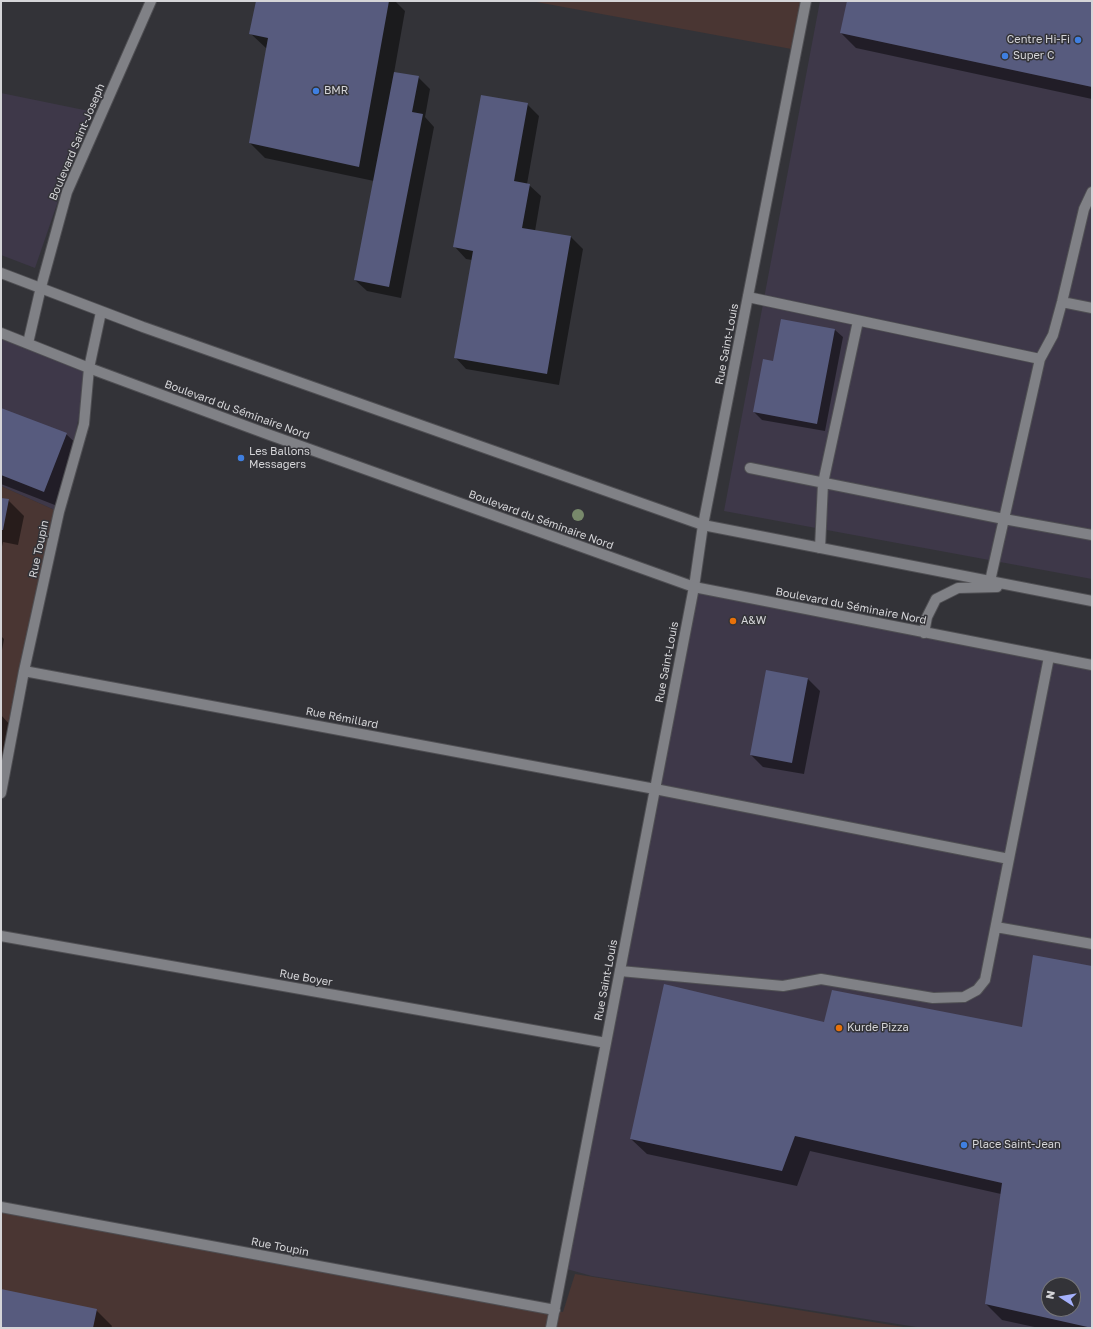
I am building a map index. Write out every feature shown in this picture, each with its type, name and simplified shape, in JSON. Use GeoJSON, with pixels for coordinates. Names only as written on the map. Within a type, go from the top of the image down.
{"type":"FeatureCollection","features":[{"type":"Feature","properties":{"kind":"street","name":"Boulevard Saint-Joseph"},"geometry":{"type":"LineString","coordinates":[[28,343],[41,287],[67,192],[151,1]]}},
{"type":"Feature","properties":{"kind":"street","name":"Rue Saint-Louis"},"geometry":{"type":"LineString","coordinates":[[551,1328],[694,587],[703,525],[806,1]]}},
{"type":"Feature","properties":{"kind":"street"},"geometry":{"type":"LineString","coordinates":[[990,581],[1040,359],[1053,334],[1084,209],[1092,192]]}},
{"type":"Feature","properties":{"kind":"street"},"geometry":{"type":"LineString","coordinates":[[1,273],[41,287],[101,312],[703,525],[1092,601]]}},
{"type":"Feature","properties":{"kind":"street"},"geometry":{"type":"LineString","coordinates":[[748,297],[1040,359]]}},
{"type":"Feature","properties":{"kind":"street"},"geometry":{"type":"LineString","coordinates":[[1062,302],[1092,308]]}},
{"type":"Feature","properties":{"kind":"street","name":"Rue Toupin"},"geometry":{"type":"LineString","coordinates":[[1,793],[24,671],[59,512],[84,424],[89,368],[101,312]]}},
{"type":"Feature","properties":{"kind":"street"},"geometry":{"type":"LineString","coordinates":[[820,548],[824,483],[858,321]]}},
{"type":"Feature","properties":{"kind":"street","name":"Boulevard du Séminaire Nord"},"geometry":{"type":"LineString","coordinates":[[1,333],[89,368],[270,435],[694,587],[1092,665]]}},
{"type":"Feature","properties":{"kind":"street"},"geometry":{"type":"LineString","coordinates":[[750,468],[1004,519],[1092,535]]}},
{"type":"Feature","properties":{"kind":"street"},"geometry":{"type":"LineString","coordinates":[[924,633],[927,617],[936,599],[958,588],[1015,586]]}},
{"type":"Feature","properties":{"kind":"street"},"geometry":{"type":"LineString","coordinates":[[620,971],[783,986],[821,978],[933,998],[964,997],[977,990],[985,980],[1049,657]]}},
{"type":"Feature","properties":{"kind":"street","name":"Rue Rémillard"},"geometry":{"type":"LineString","coordinates":[[24,671],[655,789],[1009,859]]}},
{"type":"Feature","properties":{"kind":"street"},"geometry":{"type":"LineString","coordinates":[[996,927],[1092,944]]}},
{"type":"Feature","properties":{"kind":"street","name":"Rue Boyer"},"geometry":{"type":"LineString","coordinates":[[1,936],[606,1044]]}},
{"type":"Feature","properties":{"kind":"street","name":"Rue Toupin"},"geometry":{"type":"LineString","coordinates":[[1,1207],[554,1310]]}},
{"type":"Feature","properties":{"kind":"shaded area"},"geometry":{"type":"Polygon","coordinates":[[[531,1],[806,1],[797,50],[531,1]]]}},
{"type":"Feature","properties":{"kind":"shaded area"},"geometry":{"type":"Polygon","coordinates":[[[820,1],[1092,1],[1092,579],[724,511],[820,1]]]}},
{"type":"Feature","properties":{"kind":"shaded area"},"geometry":{"type":"Polygon","coordinates":[[[1,93],[89,111],[35,268],[1,255],[1,93]]]}},
{"type":"Feature","properties":{"kind":"shaded area"},"geometry":{"type":"Polygon","coordinates":[[[1,333],[89,368],[59,512],[1,486],[1,333]]]}},
{"type":"Feature","properties":{"kind":"shaded area"},"geometry":{"type":"Polygon","coordinates":[[[1,486],[59,512],[1,793],[1,486]]]}},
{"type":"Feature","properties":{"kind":"shaded area"},"geometry":{"type":"Polygon","coordinates":[[[694,587],[1092,665],[1092,1328],[923,1328],[592,1276],[563,1268],[694,587]]]}},
{"type":"Feature","properties":{"kind":"shaded area"},"geometry":{"type":"Polygon","coordinates":[[[1,1207],[563,1312],[575,1274],[910,1328],[1,1328],[1,1207]]]}},
{"type":"Feature","properties":{"kind":"building","name":"BMR"},"geometry":{"type":"Polygon","coordinates":[[[256,1],[389,1],[359,167],[249,143],[268,38],[249,34],[256,1]]]}},
{"type":"Feature","properties":{"kind":"building","name":"Super C"},"geometry":{"type":"Polygon","coordinates":[[[847,1],[1092,1],[1092,87],[840,33],[847,1]]]}},
{"type":"Feature","properties":{"kind":"building"},"geometry":{"type":"Polygon","coordinates":[[[394,72],[419,76],[412,112],[423,114],[389,287],[354,280],[394,72]]]}},
{"type":"Feature","properties":{"kind":"building"},"geometry":{"type":"Polygon","coordinates":[[[481,95],[528,103],[514,181],[530,184],[522,228],[571,236],[547,374],[454,358],[473,251],[453,247],[481,95]]]}},
{"type":"Feature","properties":{"kind":"building"},"geometry":{"type":"Polygon","coordinates":[[[781,319],[835,329],[817,424],[753,412],[763,359],[773,361],[781,319]]]}},
{"type":"Feature","properties":{"kind":"building"},"geometry":{"type":"Polygon","coordinates":[[[1,408],[67,433],[44,492],[1,475],[1,408]]]}},
{"type":"Feature","properties":{"kind":"building"},"geometry":{"type":"Polygon","coordinates":[[[1,498],[9,499],[3,530],[1,530],[1,498]]]}},
{"type":"Feature","properties":{"kind":"building"},"geometry":{"type":"Polygon","coordinates":[[[766,670],[808,678],[792,763],[750,755],[766,670]]]}},
{"type":"Feature","properties":{"kind":"building","name":"Place Saint-Jean"},"geometry":{"type":"Polygon","coordinates":[[[1033,955],[1092,966],[1092,1328],[1043,1317],[1081,1317],[1081,1277],[1041,1277],[1041,1317],[985,1304],[1002,1183],[795,1136],[782,1171],[630,1139],[664,984],[824,1022],[832,990],[1022,1027],[1033,955]]]}},
{"type":"Feature","properties":{"kind":"building"},"geometry":{"type":"Polygon","coordinates":[[[1,1289],[97,1309],[93,1328],[1,1328],[1,1289]]]}},
{"type":"Feature","properties":{"kind":"place","name":"Centre Hi-Fi"},"geometry":{"type":"Point","coordinates":[1078,40]}},
{"type":"Feature","properties":{"kind":"place","name":"Super C"},"geometry":{"type":"Point","coordinates":[1005,56]}},
{"type":"Feature","properties":{"kind":"place","name":"BMR"},"geometry":{"type":"Point","coordinates":[316,91]}},
{"type":"Feature","properties":{"kind":"place","name":"Les Ballons Messagers"},"geometry":{"type":"Point","coordinates":[241,458]}},
{"type":"Feature","properties":{"kind":"place","name":"A&W"},"geometry":{"type":"Point","coordinates":[733,621]}},
{"type":"Feature","properties":{"kind":"place","name":"Kurde Pizza"},"geometry":{"type":"Point","coordinates":[839,1028]}},
{"type":"Feature","properties":{"kind":"place","name":"Place Saint-Jean"},"geometry":{"type":"Point","coordinates":[964,1145]}}]}
